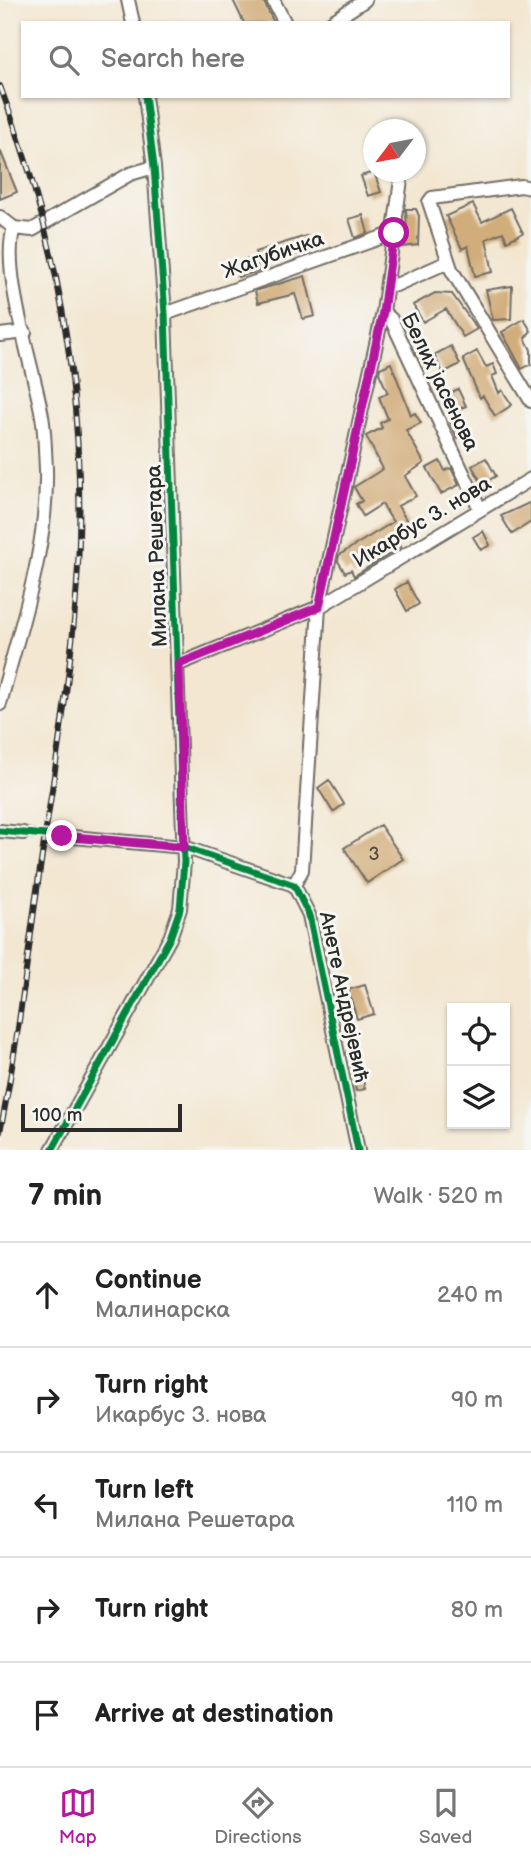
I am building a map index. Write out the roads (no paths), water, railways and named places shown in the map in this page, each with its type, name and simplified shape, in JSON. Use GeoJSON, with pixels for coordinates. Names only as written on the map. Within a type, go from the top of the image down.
{"type":"FeatureCollection","features":[{"type":"Feature","properties":{"kind":"street"},"geometry":{"type":"LineString","coordinates":[[128,0],[132,21]]}},
{"type":"Feature","properties":{"kind":"street"},"geometry":{"type":"LineString","coordinates":[[273,0],[284,21]]}},
{"type":"Feature","properties":{"kind":"street"},"geometry":{"type":"LineString","coordinates":[[333,21],[365,0]]}},
{"type":"Feature","properties":{"kind":"street","name":"Милана Решетара"},"geometry":{"type":"LineString","coordinates":[[52,1150],[176,925],[184,847],[165,314],[154,167],[145,98]]}},
{"type":"Feature","properties":{"kind":"street"},"geometry":{"type":"LineString","coordinates":[[0,217],[14,228],[32,230],[130,174],[154,167]]}},
{"type":"Feature","properties":{"kind":"street"},"geometry":{"type":"LineString","coordinates":[[62,836],[184,847],[294,885],[302,870],[319,607],[383,312],[401,182]]}},
{"type":"Feature","properties":{"kind":"street"},"geometry":{"type":"LineString","coordinates":[[526,187],[432,198],[429,202],[448,262],[531,401]]}},
{"type":"Feature","properties":{"kind":"street"},"geometry":{"type":"LineString","coordinates":[[0,704],[37,569],[46,502],[42,418],[9,242],[14,228]]}},
{"type":"Feature","properties":{"kind":"street","name":"Жагубичка"},"geometry":{"type":"LineString","coordinates":[[165,314],[394,233]]}},
{"type":"Feature","properties":{"kind":"street"},"geometry":{"type":"LineString","coordinates":[[387,284],[396,285],[448,262]]}},
{"type":"Feature","properties":{"kind":"street","name":"Белих јасенова"},"geometry":{"type":"LineString","coordinates":[[383,312],[391,319],[480,509]]}},
{"type":"Feature","properties":{"kind":"street"},"geometry":{"type":"LineString","coordinates":[[0,335],[24,332]]}},
{"type":"Feature","properties":{"kind":"street","name":"Икарбус 3. нова"},"geometry":{"type":"LineString","coordinates":[[179,664],[319,607],[531,479]]}},
{"type":"Feature","properties":{"kind":"street"},"geometry":{"type":"LineString","coordinates":[[0,831],[23,833]]}},
{"type":"Feature","properties":{"kind":"street","name":"Анете Андрејевић"},"geometry":{"type":"LineString","coordinates":[[294,885],[309,915],[358,1150]]}},
{"type":"Feature","properties":{"kind":"tunnel"},"geometry":{"type":"LineString","coordinates":[[23,833],[62,836]]}},
{"type":"Feature","properties":{"kind":"railway"},"geometry":{"type":"LineString","coordinates":[[0,86],[20,141],[51,253],[71,366],[79,482],[77,581],[70,664],[17,1034],[0,1132]]}}]}
